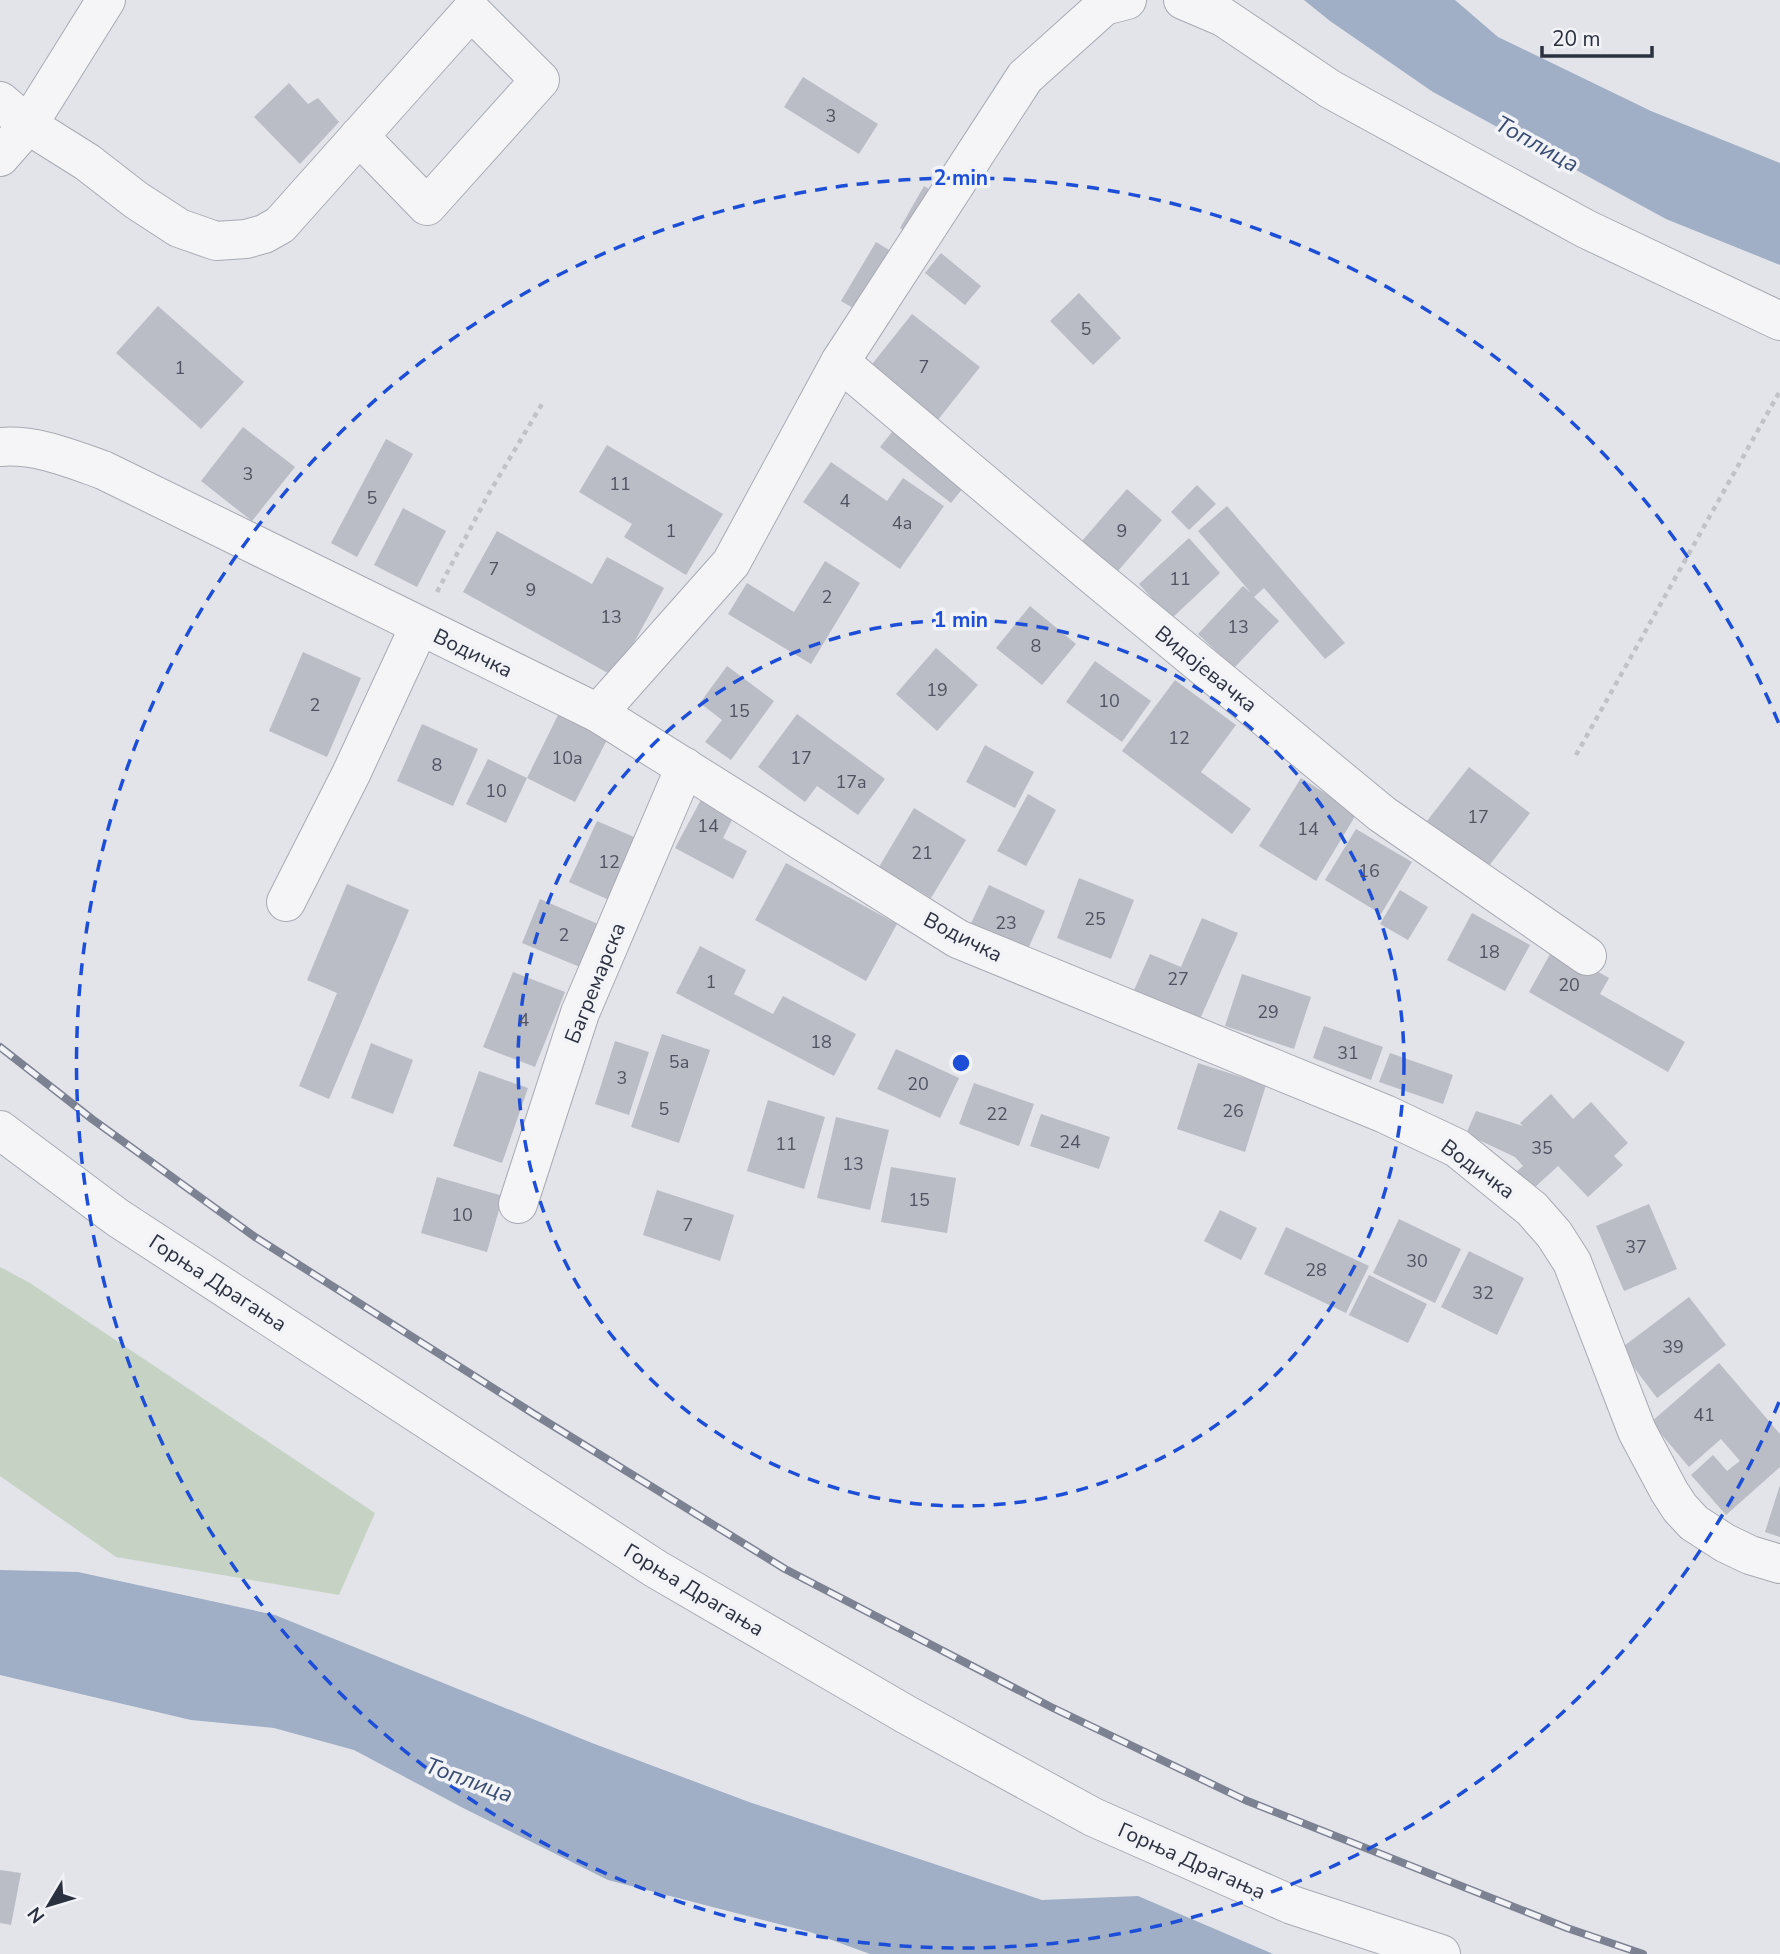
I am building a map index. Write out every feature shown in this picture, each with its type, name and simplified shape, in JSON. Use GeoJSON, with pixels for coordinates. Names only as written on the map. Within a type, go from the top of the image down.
{"type":"FeatureCollection","features":[{"type":"Feature","properties":{"kind":"street"},"geometry":{"type":"LineString","coordinates":[[0,157],[14,113],[107,0]]}},
{"type":"Feature","properties":{"kind":"street"},"geometry":{"type":"LineString","coordinates":[[598,713],[731,563],[840,362],[1025,77],[1104,6],[1127,0]]}},
{"type":"Feature","properties":{"kind":"street"},"geometry":{"type":"LineString","coordinates":[[1183,0],[1223,17],[1330,89],[1586,229],[1780,321]]}},
{"type":"Feature","properties":{"kind":"street"},"geometry":{"type":"LineString","coordinates":[[14,113],[179,228],[216,241],[246,239],[264,234],[280,225],[359,136],[471,11],[540,80],[427,206],[359,136]]}},
{"type":"Feature","properties":{"kind":"street","name":"Видојевачка"},"geometry":{"type":"LineString","coordinates":[[840,362],[1382,814],[1587,956]]}},
{"type":"Feature","properties":{"kind":"street","name":"Водичка"},"geometry":{"type":"LineString","coordinates":[[0,447],[19,445],[46,451],[103,470],[598,713],[958,939],[1385,1114],[1457,1149],[1523,1202],[1554,1234],[1572,1262],[1637,1431],[1668,1491],[1680,1508],[1694,1523],[1725,1543],[1750,1556],[1780,1564]]}},
{"type":"Feature","properties":{"kind":"street"},"geometry":{"type":"LineString","coordinates":[[286,902],[351,774],[419,626]]}},
{"type":"Feature","properties":{"kind":"street","name":"Багремарска"},"geometry":{"type":"LineString","coordinates":[[518,1204],[580,1013],[684,767]]}},
{"type":"Feature","properties":{"kind":"street","name":"Горња Драгања"},"geometry":{"type":"LineString","coordinates":[[0,1130],[118,1218],[656,1569],[907,1715],[1106,1822],[1292,1905],[1441,1954]]}},
{"type":"Feature","properties":{"kind":"path"},"geometry":{"type":"LineString","coordinates":[[1577,755],[1780,391]]}},
{"type":"Feature","properties":{"kind":"path"},"geometry":{"type":"LineString","coordinates":[[419,626],[488,495],[542,404]]}},
{"type":"Feature","properties":{"kind":"green space"},"geometry":{"type":"Polygon","coordinates":[[[0,1267],[30,1283],[375,1513],[339,1595],[116,1557],[0,1476],[0,1267]]]}},
{"type":"Feature","properties":{"kind":"water","name":"Топлица"},"geometry":{"type":"Polygon","coordinates":[[[1304,0],[1455,0],[1498,37],[1651,111],[1780,163],[1780,265],[1666,219],[1433,92],[1304,0]]]}},
{"type":"Feature","properties":{"kind":"water","name":"Топлица"},"geometry":{"type":"Polygon","coordinates":[[[0,1570],[78,1572],[275,1615],[592,1743],[749,1802],[1042,1900],[1138,1896],[1273,1954],[870,1954],[810,1932],[608,1880],[354,1750],[274,1728],[191,1720],[0,1675],[0,1570]]]}},
{"type":"Feature","properties":{"kind":"building"},"geometry":{"type":"Polygon","coordinates":[[[803,77],[878,124],[859,154],[784,107],[803,77]]]}},
{"type":"Feature","properties":{"kind":"building"},"geometry":{"type":"Polygon","coordinates":[[[289,83],[308,104],[318,98],[339,122],[300,164],[254,117],[289,83]]]}},
{"type":"Feature","properties":{"kind":"building"},"geometry":{"type":"Polygon","coordinates":[[[924,186],[942,197],[917,239],[900,228],[924,186]]]}},
{"type":"Feature","properties":{"kind":"building"},"geometry":{"type":"Polygon","coordinates":[[[876,242],[902,258],[867,316],[841,301],[876,242]]]}},
{"type":"Feature","properties":{"kind":"building"},"geometry":{"type":"Polygon","coordinates":[[[941,253],[981,286],[965,305],[925,273],[941,253]]]}},
{"type":"Feature","properties":{"kind":"building"},"geometry":{"type":"Polygon","coordinates":[[[1079,293],[1121,338],[1093,365],[1050,321],[1079,293]]]}},
{"type":"Feature","properties":{"kind":"building"},"geometry":{"type":"Polygon","coordinates":[[[158,306],[244,382],[201,429],[116,353],[158,306]]]}},
{"type":"Feature","properties":{"kind":"building"},"geometry":{"type":"Polygon","coordinates":[[[912,314],[980,367],[937,421],[869,368],[912,314]]]}},
{"type":"Feature","properties":{"kind":"building"},"geometry":{"type":"Polygon","coordinates":[[[900,422],[971,478],[951,503],[880,447],[900,422]]]}},
{"type":"Feature","properties":{"kind":"building"},"geometry":{"type":"Polygon","coordinates":[[[243,427],[295,467],[252,521],[201,481],[243,427]]]}},
{"type":"Feature","properties":{"kind":"building"},"geometry":{"type":"Polygon","coordinates":[[[386,439],[413,454],[357,557],[331,543],[386,439]]]}},
{"type":"Feature","properties":{"kind":"building"},"geometry":{"type":"Polygon","coordinates":[[[607,445],[723,514],[686,575],[624,537],[632,524],[579,492],[607,445]]]}},
{"type":"Feature","properties":{"kind":"building"},"geometry":{"type":"Polygon","coordinates":[[[831,462],[887,501],[903,478],[944,506],[900,569],[803,502],[831,462]]]}},
{"type":"Feature","properties":{"kind":"building"},"geometry":{"type":"Polygon","coordinates":[[[1197,485],[1216,504],[1189,530],[1171,512],[1197,485]]]}},
{"type":"Feature","properties":{"kind":"building"},"geometry":{"type":"Polygon","coordinates":[[[1127,489],[1162,520],[1117,572],[1082,541],[1127,489]]]}},
{"type":"Feature","properties":{"kind":"building"},"geometry":{"type":"Polygon","coordinates":[[[1227,506],[1345,643],[1325,659],[1264,588],[1254,597],[1279,621],[1234,668],[1198,634],[1243,586],[1251,593],[1198,531],[1227,506]]]}},
{"type":"Feature","properties":{"kind":"building"},"geometry":{"type":"Polygon","coordinates":[[[403,508],[446,531],[417,587],[374,565],[403,508]]]}},
{"type":"Feature","properties":{"kind":"building"},"geometry":{"type":"Polygon","coordinates":[[[497,531],[592,584],[607,557],[664,588],[615,677],[463,592],[497,531]]]}},
{"type":"Feature","properties":{"kind":"building"},"geometry":{"type":"Polygon","coordinates":[[[1189,538],[1220,573],[1171,619],[1139,584],[1189,538]]]}},
{"type":"Feature","properties":{"kind":"building"},"geometry":{"type":"Polygon","coordinates":[[[825,561],[860,583],[811,664],[728,614],[747,583],[794,612],[825,561]]]}},
{"type":"Feature","properties":{"kind":"building"},"geometry":{"type":"Polygon","coordinates":[[[1030,606],[1076,644],[1042,685],[996,648],[1030,606]]]}},
{"type":"Feature","properties":{"kind":"building"},"geometry":{"type":"Polygon","coordinates":[[[936,648],[978,685],[937,731],[896,694],[936,648]]]}},
{"type":"Feature","properties":{"kind":"building"},"geometry":{"type":"Polygon","coordinates":[[[303,652],[361,678],[327,757],[269,731],[303,652]]]}},
{"type":"Feature","properties":{"kind":"building"},"geometry":{"type":"Polygon","coordinates":[[[1095,661],[1151,701],[1122,742],[1066,702],[1095,661]]]}},
{"type":"Feature","properties":{"kind":"building"},"geometry":{"type":"Polygon","coordinates":[[[727,666],[774,701],[731,760],[705,742],[722,720],[700,703],[727,666]]]}},
{"type":"Feature","properties":{"kind":"building"},"geometry":{"type":"Polygon","coordinates":[[[1175,680],[1236,725],[1201,772],[1251,809],[1232,834],[1122,751],[1175,680]]]}},
{"type":"Feature","properties":{"kind":"building"},"geometry":{"type":"Polygon","coordinates":[[[559,713],[608,738],[575,802],[527,778],[559,713]]]}},
{"type":"Feature","properties":{"kind":"building"},"geometry":{"type":"Polygon","coordinates":[[[797,714],[885,779],[858,815],[817,786],[805,802],[758,767],[797,714]]]}},
{"type":"Feature","properties":{"kind":"building"},"geometry":{"type":"Polygon","coordinates":[[[422,724],[478,749],[453,806],[397,781],[422,724]]]}},
{"type":"Feature","properties":{"kind":"building"},"geometry":{"type":"Polygon","coordinates":[[[985,745],[1034,772],[1015,808],[966,782],[985,745]]]}},
{"type":"Feature","properties":{"kind":"building"},"geometry":{"type":"Polygon","coordinates":[[[488,759],[527,778],[506,823],[466,804],[488,759]]]}},
{"type":"Feature","properties":{"kind":"building"},"geometry":{"type":"Polygon","coordinates":[[[1469,767],[1530,813],[1488,867],[1427,821],[1469,767]]]}},
{"type":"Feature","properties":{"kind":"building"},"geometry":{"type":"Polygon","coordinates":[[[1301,778],[1357,813],[1316,881],[1259,846],[1301,778]]]}},
{"type":"Feature","properties":{"kind":"building"},"geometry":{"type":"Polygon","coordinates":[[[1028,794],[1056,810],[1026,866],[997,851],[1028,794]]]}},
{"type":"Feature","properties":{"kind":"building"},"geometry":{"type":"Polygon","coordinates":[[[703,796],[735,814],[723,838],[747,851],[733,879],[675,848],[703,796]]]}},
{"type":"Feature","properties":{"kind":"building"},"geometry":{"type":"Polygon","coordinates":[[[914,808],[966,840],[931,898],[879,867],[914,808]]]}},
{"type":"Feature","properties":{"kind":"building"},"geometry":{"type":"Polygon","coordinates":[[[597,821],[648,843],[620,905],[569,882],[597,821]]]}},
{"type":"Feature","properties":{"kind":"building"},"geometry":{"type":"Polygon","coordinates":[[[1356,829],[1412,862],[1381,914],[1325,880],[1356,829]]]}},
{"type":"Feature","properties":{"kind":"building"},"geometry":{"type":"Polygon","coordinates":[[[786,863],[897,924],[866,981],[755,920],[786,863]]]}},
{"type":"Feature","properties":{"kind":"building"},"geometry":{"type":"Polygon","coordinates":[[[1079,878],[1134,900],[1111,959],[1057,938],[1079,878]]]}},
{"type":"Feature","properties":{"kind":"building"},"geometry":{"type":"Polygon","coordinates":[[[347,884],[409,910],[329,1099],[299,1086],[337,993],[307,980],[347,884]]]}},
{"type":"Feature","properties":{"kind":"building"},"geometry":{"type":"Polygon","coordinates":[[[989,885],[1045,911],[1023,960],[966,934],[989,885]]]}},
{"type":"Feature","properties":{"kind":"building"},"geometry":{"type":"Polygon","coordinates":[[[1400,890],[1428,907],[1408,940],[1380,924],[1400,890]]]}},
{"type":"Feature","properties":{"kind":"building"},"geometry":{"type":"Polygon","coordinates":[[[540,899],[605,927],[587,970],[522,943],[540,899]]]}},
{"type":"Feature","properties":{"kind":"building"},"geometry":{"type":"Polygon","coordinates":[[[1472,913],[1530,945],[1505,991],[1447,960],[1472,913]]]}},
{"type":"Feature","properties":{"kind":"building"},"geometry":{"type":"Polygon","coordinates":[[[1202,918],[1238,933],[1200,1019],[1134,990],[1150,954],[1181,967],[1202,918]]]}},
{"type":"Feature","properties":{"kind":"building"},"geometry":{"type":"Polygon","coordinates":[[[700,946],[746,970],[734,994],[773,1014],[783,996],[856,1034],[834,1076],[676,993],[700,946]]]}},
{"type":"Feature","properties":{"kind":"building"},"geometry":{"type":"Polygon","coordinates":[[[1554,947],[1609,978],[1600,994],[1685,1042],[1668,1072],[1529,992],[1554,947]]]}},
{"type":"Feature","properties":{"kind":"building"},"geometry":{"type":"Polygon","coordinates":[[[513,972],[565,992],[535,1067],[483,1047],[513,972]]]}},
{"type":"Feature","properties":{"kind":"building"},"geometry":{"type":"Polygon","coordinates":[[[1242,974],[1311,997],[1294,1049],[1225,1026],[1242,974]]]}},
{"type":"Feature","properties":{"kind":"building"},"geometry":{"type":"Polygon","coordinates":[[[1324,1026],[1383,1047],[1371,1080],[1313,1058],[1324,1026]]]}},
{"type":"Feature","properties":{"kind":"building"},"geometry":{"type":"Polygon","coordinates":[[[662,1034],[710,1050],[679,1143],[631,1127],[662,1034]]]}},
{"type":"Feature","properties":{"kind":"building"},"geometry":{"type":"Polygon","coordinates":[[[615,1041],[649,1052],[629,1115],[595,1104],[615,1041]]]}},
{"type":"Feature","properties":{"kind":"building"},"geometry":{"type":"Polygon","coordinates":[[[371,1043],[413,1060],[393,1114],[351,1098],[371,1043]]]}},
{"type":"Feature","properties":{"kind":"building"},"geometry":{"type":"Polygon","coordinates":[[[896,1049],[959,1078],[940,1118],[877,1089],[896,1049]]]}},
{"type":"Feature","properties":{"kind":"building"},"geometry":{"type":"Polygon","coordinates":[[[1390,1053],[1453,1075],[1443,1104],[1379,1082],[1390,1053]]]}},
{"type":"Feature","properties":{"kind":"building"},"geometry":{"type":"Polygon","coordinates":[[[1198,1063],[1266,1085],[1245,1152],[1177,1129],[1198,1063]]]}},
{"type":"Feature","properties":{"kind":"building"},"geometry":{"type":"Polygon","coordinates":[[[479,1071],[528,1088],[502,1163],[453,1146],[479,1071]]]}},
{"type":"Feature","properties":{"kind":"building"},"geometry":{"type":"Polygon","coordinates":[[[974,1083],[1034,1104],[1019,1146],[959,1124],[974,1083]]]}},
{"type":"Feature","properties":{"kind":"building"},"geometry":{"type":"Polygon","coordinates":[[[1551,1094],[1573,1119],[1591,1102],[1628,1143],[1614,1156],[1623,1165],[1588,1197],[1558,1166],[1533,1189],[1517,1171],[1523,1166],[1515,1157],[1466,1134],[1476,1111],[1523,1126],[1520,1123],[1551,1094]]]}},
{"type":"Feature","properties":{"kind":"building"},"geometry":{"type":"Polygon","coordinates":[[[768,1100],[825,1117],[804,1189],[747,1171],[768,1100]]]}},
{"type":"Feature","properties":{"kind":"building"},"geometry":{"type":"Polygon","coordinates":[[[1041,1114],[1110,1137],[1099,1169],[1030,1146],[1041,1114]]]}},
{"type":"Feature","properties":{"kind":"building"},"geometry":{"type":"Polygon","coordinates":[[[836,1117],[889,1130],[870,1210],[817,1198],[836,1117]]]}},
{"type":"Feature","properties":{"kind":"building"},"geometry":{"type":"Polygon","coordinates":[[[891,1167],[956,1178],[947,1233],[881,1222],[891,1167]]]}},
{"type":"Feature","properties":{"kind":"building"},"geometry":{"type":"Polygon","coordinates":[[[437,1177],[503,1196],[487,1252],[421,1233],[437,1177]]]}},
{"type":"Feature","properties":{"kind":"building"},"geometry":{"type":"Polygon","coordinates":[[[657,1190],[734,1215],[720,1261],[643,1235],[657,1190]]]}},
{"type":"Feature","properties":{"kind":"building"},"geometry":{"type":"Polygon","coordinates":[[[1649,1204],[1677,1269],[1624,1291],[1596,1226],[1649,1204]]]}},
{"type":"Feature","properties":{"kind":"building"},"geometry":{"type":"Polygon","coordinates":[[[1220,1210],[1257,1228],[1241,1260],[1204,1241],[1220,1210]]]}},
{"type":"Feature","properties":{"kind":"building"},"geometry":{"type":"Polygon","coordinates":[[[1399,1219],[1461,1249],[1435,1303],[1373,1273],[1399,1219]]]}},
{"type":"Feature","properties":{"kind":"building"},"geometry":{"type":"Polygon","coordinates":[[[1286,1227],[1369,1266],[1346,1313],[1264,1274],[1286,1227]]]}},
{"type":"Feature","properties":{"kind":"building"},"geometry":{"type":"Polygon","coordinates":[[[1469,1251],[1524,1278],[1497,1335],[1441,1307],[1469,1251]]]}},
{"type":"Feature","properties":{"kind":"building"},"geometry":{"type":"Polygon","coordinates":[[[1369,1275],[1427,1304],[1408,1343],[1349,1315],[1369,1275]]]}},
{"type":"Feature","properties":{"kind":"building"},"geometry":{"type":"Polygon","coordinates":[[[1689,1297],[1726,1345],[1657,1398],[1620,1349],[1689,1297]]]}},
{"type":"Feature","properties":{"kind":"building"},"geometry":{"type":"Polygon","coordinates":[[[1719,1363],[1780,1434],[1780,1467],[1726,1515],[1691,1475],[1713,1455],[1727,1471],[1740,1461],[1721,1439],[1689,1467],[1651,1422],[1719,1363]]]}},
{"type":"Feature","properties":{"kind":"building"},"geometry":{"type":"Polygon","coordinates":[[[1780,1485],[1780,1537],[1765,1532],[1780,1485]]]}},
{"type":"Feature","properties":{"kind":"building"},"geometry":{"type":"Polygon","coordinates":[[[0,1870],[21,1873],[11,1925],[0,1923],[0,1870]]]}},
{"type":"Feature","properties":{"kind":"railway"},"geometry":{"type":"LineString","coordinates":[[0,1047],[92,1119],[255,1237],[785,1569],[1051,1707],[1245,1800],[1567,1928],[1643,1954]]}}]}
